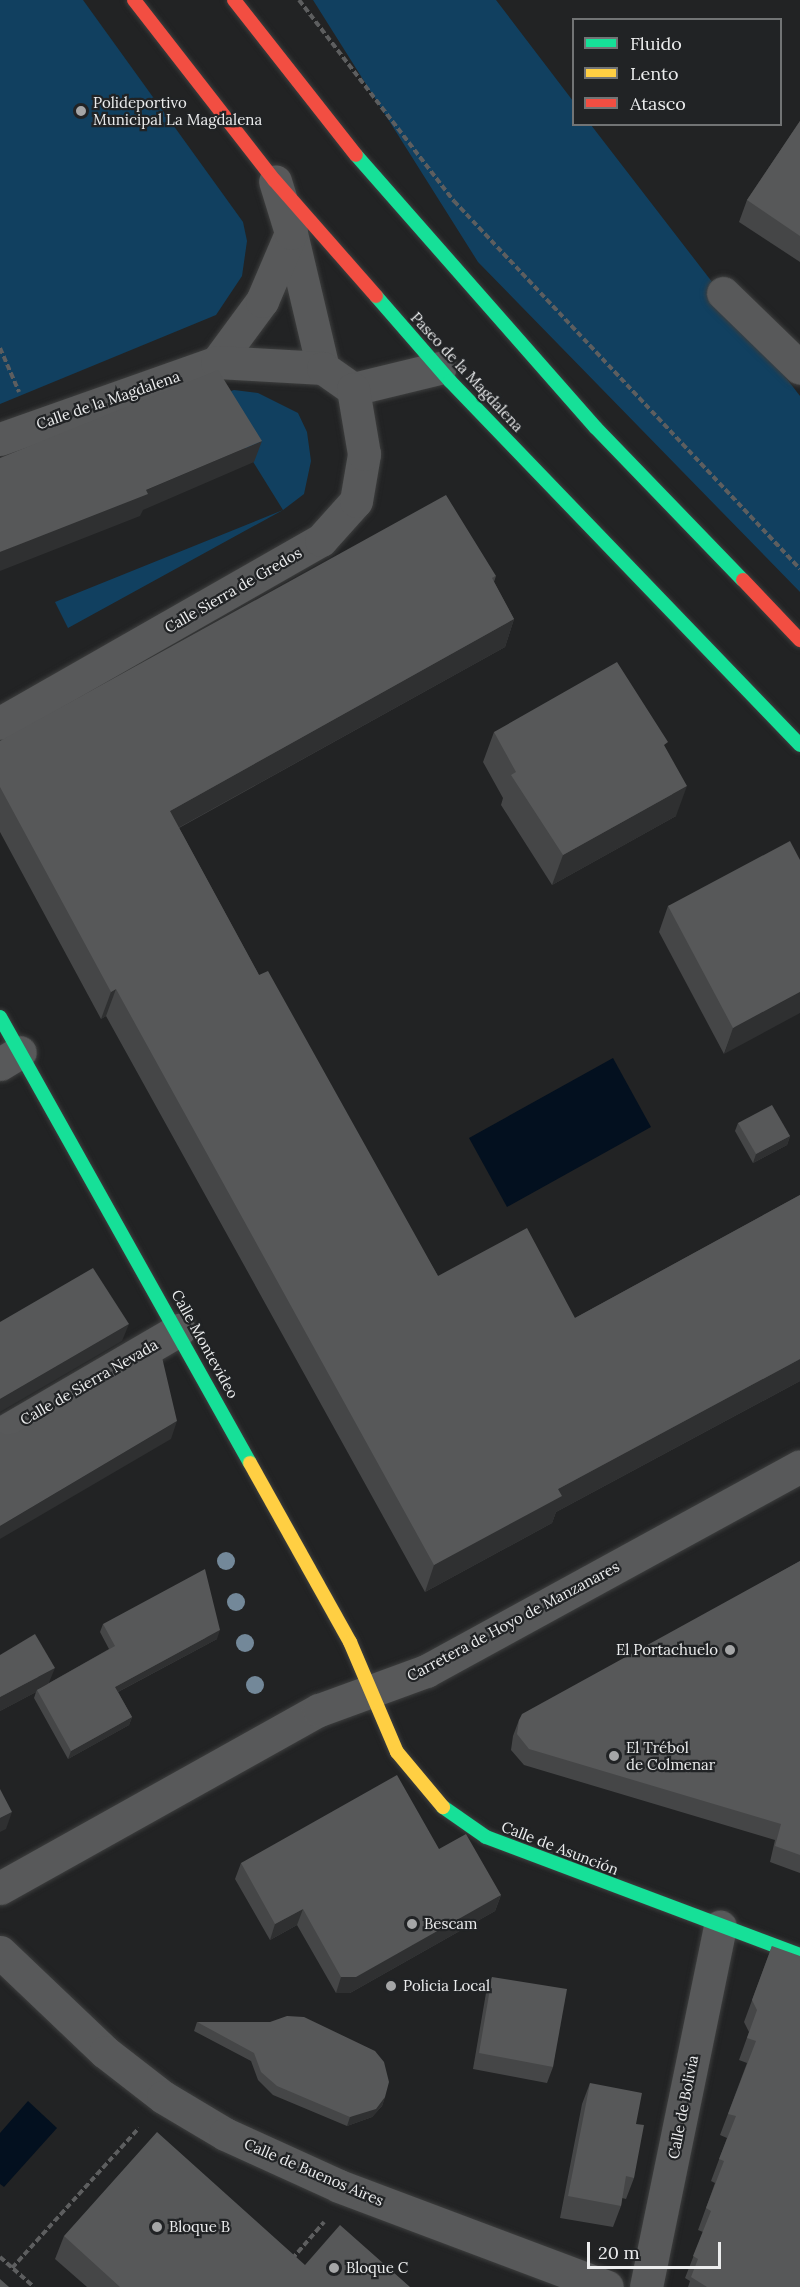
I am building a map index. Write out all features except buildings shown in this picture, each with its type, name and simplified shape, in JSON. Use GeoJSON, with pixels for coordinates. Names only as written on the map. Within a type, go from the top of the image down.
{"type":"FeatureCollection","features":[{"type":"Feature","properties":{"kind":"main road","name":"Paseo de la Magdalena"},"geometry":{"type":"LineString","coordinates":[[134,0],[275,181],[439,368],[800,745]]}},
{"type":"Feature","properties":{"kind":"main road"},"geometry":{"type":"LineString","coordinates":[[234,0],[400,207],[596,428],[800,640]]}},
{"type":"Feature","properties":{"kind":"main road","name":"Calle Montevideo"},"geometry":{"type":"LineString","coordinates":[[0,1017],[10,1058],[179,1330],[350,1642],[371,1692]]}},
{"type":"Feature","properties":{"kind":"main road","name":"Calle de Asunción"},"geometry":{"type":"LineString","coordinates":[[371,1692],[397,1752],[444,1808],[486,1838],[800,1955]]}},
{"type":"Feature","properties":{"kind":"street"},"geometry":{"type":"LineString","coordinates":[[275,181],[291,233],[323,368],[353,389],[439,368]]}},
{"type":"Feature","properties":{"kind":"street"},"geometry":{"type":"LineString","coordinates":[[217,362],[262,301],[291,233]]}},
{"type":"Feature","properties":{"kind":"street"},"geometry":{"type":"LineString","coordinates":[[723,293],[800,368]]}},
{"type":"Feature","properties":{"kind":"street","name":"Calle de la Magdalena"},"geometry":{"type":"LineString","coordinates":[[0,439],[217,362],[323,368]]}},
{"type":"Feature","properties":{"kind":"street","name":"Calle Sierra de Gredos"},"geometry":{"type":"LineString","coordinates":[[0,723],[321,540],[356,501],[364,454],[353,389]]}},
{"type":"Feature","properties":{"kind":"street","name":"Calle de Sierra Nevada"},"geometry":{"type":"LineString","coordinates":[[0,1434],[179,1330]]}},
{"type":"Feature","properties":{"kind":"street","name":"Carretera de Hoyo de Manzanares"},"geometry":{"type":"LineString","coordinates":[[0,1888],[319,1710],[426,1671],[800,1466]]}},
{"type":"Feature","properties":{"kind":"street","name":"Calle de Bolivia"},"geometry":{"type":"LineString","coordinates":[[646,2287],[720,1927]]}},
{"type":"Feature","properties":{"kind":"street","name":"Calle de Buenos Aires"},"geometry":{"type":"LineString","coordinates":[[0,1952],[105,2052],[163,2097],[225,2134],[339,2186],[607,2287]]}},
{"type":"Feature","properties":{"kind":"path"},"geometry":{"type":"LineString","coordinates":[[299,0],[454,201],[800,569]]}},
{"type":"Feature","properties":{"kind":"path"},"geometry":{"type":"LineString","coordinates":[[0,348],[32,426]]}},
{"type":"Feature","properties":{"kind":"path"},"geometry":{"type":"LineString","coordinates":[[12,2268],[163,2097]]}},
{"type":"Feature","properties":{"kind":"path"},"geometry":{"type":"LineString","coordinates":[[289,2262],[321,2229],[339,2186]]}},
{"type":"Feature","properties":{"kind":"path"},"geometry":{"type":"LineString","coordinates":[[0,2257],[34,2287]]}},
{"type":"Feature","properties":{"kind":"shaded area","name":"Polideportivo Municipal La Magdalena"},"geometry":{"type":"Polygon","coordinates":[[[0,0],[83,0],[243,222],[247,241],[242,276],[216,315],[0,404],[0,0]]]}},
{"type":"Feature","properties":{"kind":"shaded area"},"geometry":{"type":"Polygon","coordinates":[[[313,0],[496,0],[572,100],[572,126],[592,126],[800,396],[800,592],[478,262],[313,0]]]}},
{"type":"Feature","properties":{"kind":"shaded area"},"geometry":{"type":"Polygon","coordinates":[[[234,390],[258,393],[298,413],[307,432],[311,461],[304,494],[283,510],[213,397],[234,390]]]}},
{"type":"Feature","properties":{"kind":"shaded area"},"geometry":{"type":"Polygon","coordinates":[[[283,510],[68,628],[55,602],[283,510]]]}},
{"type":"Feature","properties":{"kind":"shaded area"},"geometry":{"type":"Polygon","coordinates":[[[613,1058],[651,1127],[507,1207],[469,1138],[613,1058]]]}},
{"type":"Feature","properties":{"kind":"shaded area"},"geometry":{"type":"Polygon","coordinates":[[[28,2101],[57,2128],[4,2187],[0,2184],[0,2133],[28,2101]]]}},
{"type":"Feature","properties":{"kind":"traffic: fast"},"geometry":{"type":"LineString","coordinates":[[356,155],[596,428],[743,580]]}},
{"type":"Feature","properties":{"kind":"traffic: fast"},"geometry":{"type":"LineString","coordinates":[[376,296],[450,381],[800,745]]}},
{"type":"Feature","properties":{"kind":"traffic: fast"},"geometry":{"type":"LineString","coordinates":[[0,1017],[250,1463]]}},
{"type":"Feature","properties":{"kind":"traffic: fast"},"geometry":{"type":"LineString","coordinates":[[443,1807],[486,1837],[800,1955]]}},
{"type":"Feature","properties":{"kind":"traffic: slow"},"geometry":{"type":"LineString","coordinates":[[250,1463],[350,1642],[397,1752],[443,1807]]}},
{"type":"Feature","properties":{"kind":"traffic: jam"},"geometry":{"type":"LineString","coordinates":[[134,0],[275,181],[376,296]]}},
{"type":"Feature","properties":{"kind":"traffic: jam"},"geometry":{"type":"LineString","coordinates":[[234,0],[356,155]]}},
{"type":"Feature","properties":{"kind":"traffic: jam"},"geometry":{"type":"LineString","coordinates":[[743,580],[800,640]]}},
{"type":"Feature","properties":{"kind":"place","name":"Polideportivo Municipal La Magdalena"},"geometry":{"type":"Point","coordinates":[81,111]}},
{"type":"Feature","properties":{"kind":"place","name":"El Portachuelo"},"geometry":{"type":"Point","coordinates":[730,1650]}},
{"type":"Feature","properties":{"kind":"place","name":"El Trébol de Colmenar"},"geometry":{"type":"Point","coordinates":[614,1756]}},
{"type":"Feature","properties":{"kind":"place","name":"Bescam"},"geometry":{"type":"Point","coordinates":[412,1924]}},
{"type":"Feature","properties":{"kind":"place","name":"Policia Local"},"geometry":{"type":"Point","coordinates":[391,1986]}},
{"type":"Feature","properties":{"kind":"place","name":"Bloque B"},"geometry":{"type":"Point","coordinates":[157,2227]}},
{"type":"Feature","properties":{"kind":"place","name":"Bloque C"},"geometry":{"type":"Point","coordinates":[334,2268]}}]}
